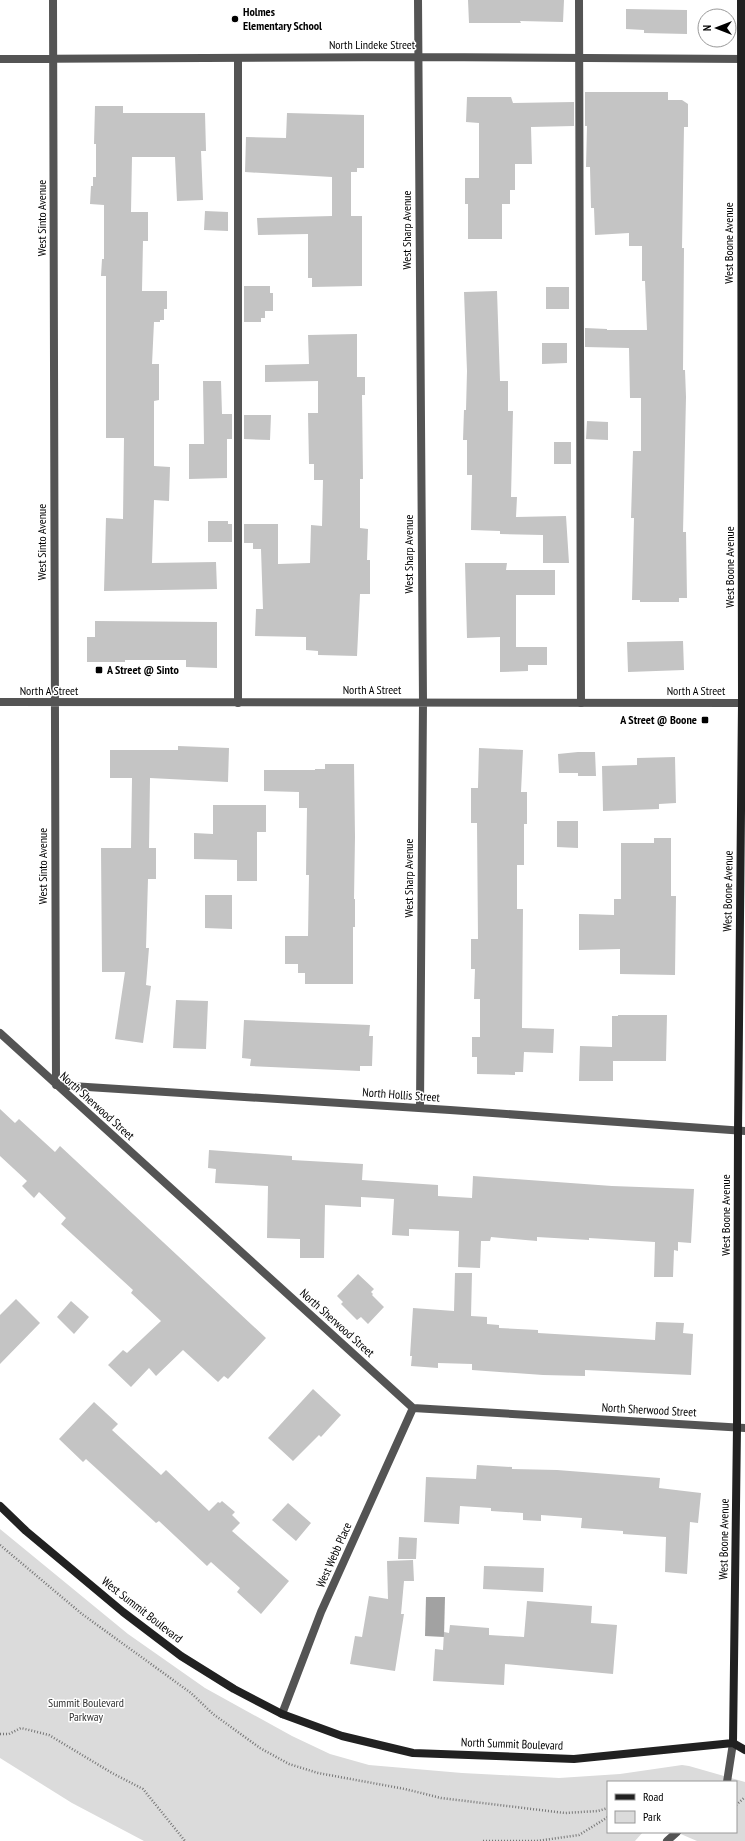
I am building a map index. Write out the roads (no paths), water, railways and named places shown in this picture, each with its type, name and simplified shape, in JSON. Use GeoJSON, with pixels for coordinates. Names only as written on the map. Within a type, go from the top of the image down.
{"type":"FeatureCollection","features":[{"type":"Feature","properties":{"kind":"main road","name":"West Boone Avenue"},"geometry":{"type":"LineString","coordinates":[[733,1743],[741,1428],[741,1131],[744,703],[743,59],[741,0]]}},
{"type":"Feature","properties":{"kind":"main road","name":"West Summit Boulevard"},"geometry":{"type":"LineString","coordinates":[[0,1506],[26,1531],[123,1612],[181,1656],[234,1689],[282,1714]]}},
{"type":"Feature","properties":{"kind":"main road","name":"North Summit Boulevard"},"geometry":{"type":"LineString","coordinates":[[282,1714],[342,1736],[412,1753],[574,1759],[733,1743]]}},
{"type":"Feature","properties":{"kind":"main road"},"geometry":{"type":"LineString","coordinates":[[733,1743],[745,1750]]}},
{"type":"Feature","properties":{"kind":"street","name":"West Sinto Avenue"},"geometry":{"type":"LineString","coordinates":[[53,0],[56,1085]]}},
{"type":"Feature","properties":{"kind":"street","name":"West Sharp Avenue"},"geometry":{"type":"LineString","coordinates":[[418,0],[423,702],[420,1108]]}},
{"type":"Feature","properties":{"kind":"street"},"geometry":{"type":"LineString","coordinates":[[579,0],[581,703]]}},
{"type":"Feature","properties":{"kind":"street","name":"North Lindeke Street"},"geometry":{"type":"LineString","coordinates":[[0,59],[418,57],[743,59]]}},
{"type":"Feature","properties":{"kind":"street"},"geometry":{"type":"LineString","coordinates":[[238,58],[238,703]]}},
{"type":"Feature","properties":{"kind":"street","name":"North A Street"},"geometry":{"type":"LineString","coordinates":[[0,702],[744,703]]}},
{"type":"Feature","properties":{"kind":"street","name":"North Sherwood Street"},"geometry":{"type":"LineString","coordinates":[[0,1033],[413,1408],[741,1428]]}},
{"type":"Feature","properties":{"kind":"street","name":"North Hollis Street"},"geometry":{"type":"LineString","coordinates":[[56,1085],[420,1108],[741,1131]]}},
{"type":"Feature","properties":{"kind":"street","name":"West Webb Place"},"geometry":{"type":"LineString","coordinates":[[282,1714],[321,1612],[413,1408]]}},
{"type":"Feature","properties":{"kind":"street","name":"West Boone Avenue"},"geometry":{"type":"LineString","coordinates":[[727,1781],[733,1743]]}},
{"type":"Feature","properties":{"kind":"street"},"geometry":{"type":"LineString","coordinates":[[667,1841],[676,1833]]}},
{"type":"Feature","properties":{"kind":"place","name":"Holmes Elementary School"},"geometry":{"type":"Point","coordinates":[235,19]}},
{"type":"Feature","properties":{"kind":"place","name":"A Street @ Sinto"},"geometry":{"type":"Point","coordinates":[99,670]}},
{"type":"Feature","properties":{"kind":"place","name":"A Street @ Boone"},"geometry":{"type":"Point","coordinates":[705,720]}},
{"type":"Feature","properties":{"kind":"park label","name":"Summit Boulevard Parkway"},"geometry":{"type":"Point","coordinates":[86,1710]}}]}
